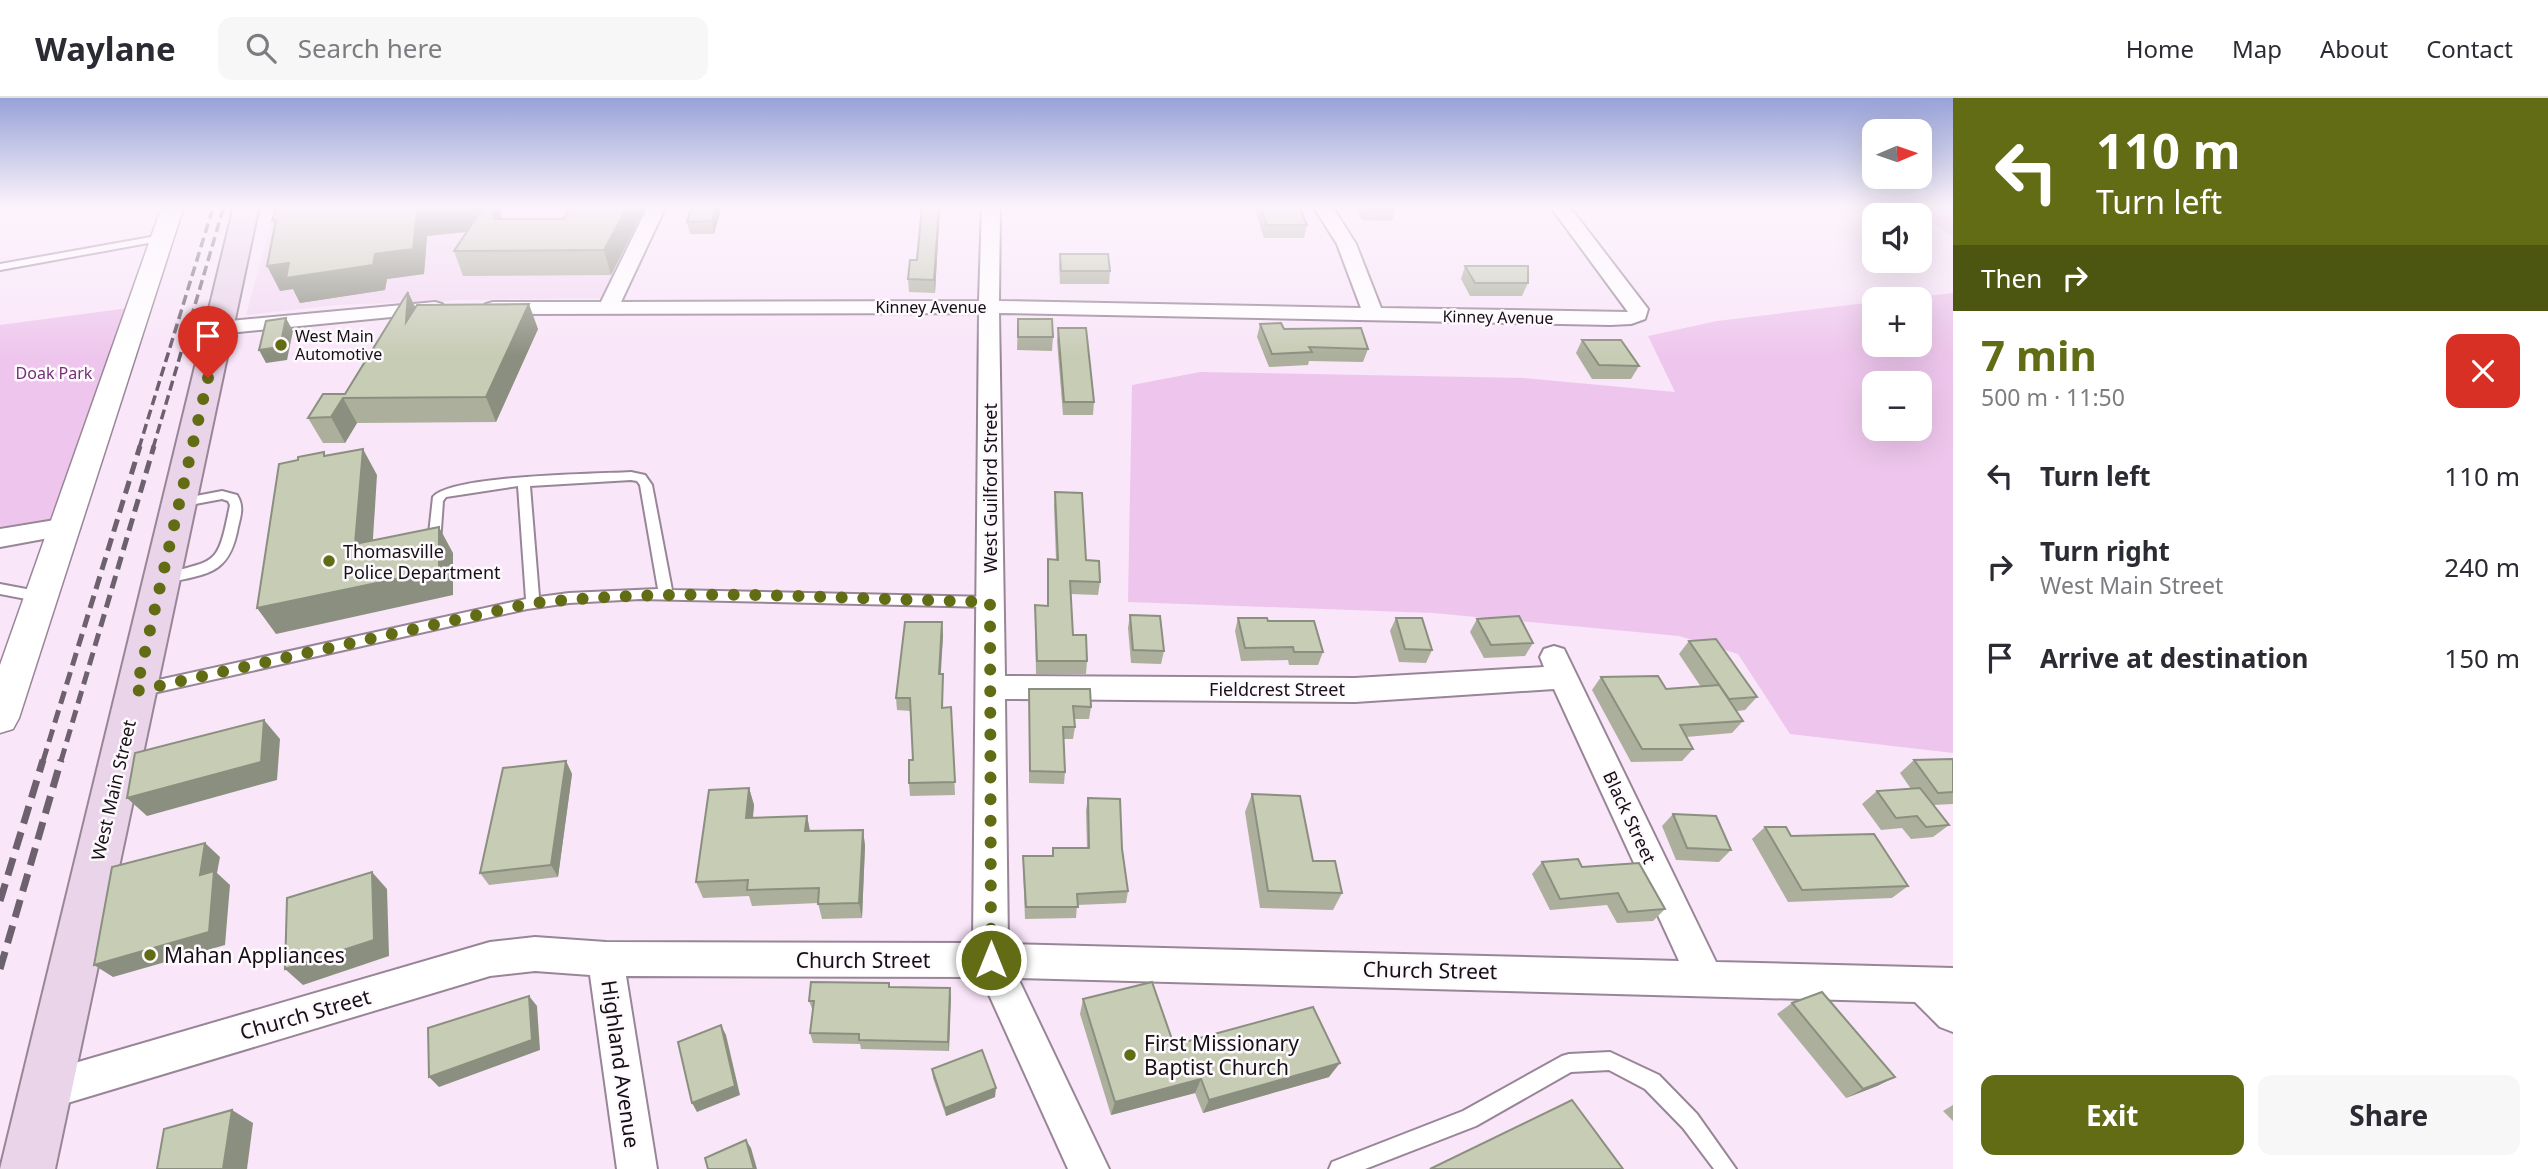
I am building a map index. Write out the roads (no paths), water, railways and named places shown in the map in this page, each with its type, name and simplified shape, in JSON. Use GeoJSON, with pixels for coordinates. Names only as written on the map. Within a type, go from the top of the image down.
{"type":"FeatureCollection","features":[{"type":"Feature","properties":{"kind":"main road","name":"West Main Street"},"geometry":{"type":"LineString","coordinates":[[27,1169],[236,256]]}},
{"type":"Feature","properties":{"kind":"street"},"geometry":{"type":"LineString","coordinates":[[0,718],[67,527],[156,256]]}},
{"type":"Feature","properties":{"kind":"street"},"geometry":{"type":"LineString","coordinates":[[608,308],[633,256]]}},
{"type":"Feature","properties":{"kind":"street","name":"West Guilford Street"},"geometry":{"type":"LineString","coordinates":[[990,256],[991,960],[1088,1169]]}},
{"type":"Feature","properties":{"kind":"street"},"geometry":{"type":"LineString","coordinates":[[1352,256],[1373,314]]}},
{"type":"Feature","properties":{"kind":"street","name":"Kinney Avenue"},"geometry":{"type":"LineString","coordinates":[[219,328],[419,308],[989,307],[1610,319],[1638,315],[1638,309],[1597,256]]}},
{"type":"Feature","properties":{"kind":"street"},"geometry":{"type":"LineString","coordinates":[[0,538],[67,527]]}},
{"type":"Feature","properties":{"kind":"street","name":"Fieldcrest Street"},"geometry":{"type":"LineString","coordinates":[[990,687],[1355,690],[1559,667]]}},
{"type":"Feature","properties":{"kind":"street","name":"Black Street"},"geometry":{"type":"LineString","coordinates":[[1559,667],[1705,977]]}},
{"type":"Feature","properties":{"kind":"street","name":"Church Street"},"geometry":{"type":"LineString","coordinates":[[44,1091],[490,959],[535,954],[606,959],[991,960],[1705,977],[1938,986]]}},
{"type":"Feature","properties":{"kind":"street","name":"Highland Avenue"},"geometry":{"type":"LineString","coordinates":[[606,959],[637,1169]]}},
{"type":"Feature","properties":{"kind":"street"},"geometry":{"type":"LineString","coordinates":[[1938,986],[1953,1014]]}},
{"type":"Feature","properties":{"kind":"lane"},"geometry":{"type":"LineString","coordinates":[[0,267],[62,256]]}},
{"type":"Feature","properties":{"kind":"lane"},"geometry":{"type":"LineString","coordinates":[[434,542],[437,500],[442,494],[502,483],[631,476],[641,478],[646,485],[666,595]]}},
{"type":"Feature","properties":{"kind":"lane"},"geometry":{"type":"LineString","coordinates":[[524,482],[533,603]]}},
{"type":"Feature","properties":{"kind":"lane"},"geometry":{"type":"LineString","coordinates":[[162,579],[211,567],[221,561],[227,552],[236,505],[233,498],[222,495],[179,503]]}},
{"type":"Feature","properties":{"kind":"lane"},"geometry":{"type":"LineString","coordinates":[[0,589],[42,597]]}},
{"type":"Feature","properties":{"kind":"lane"},"geometry":{"type":"LineString","coordinates":[[136,691],[533,603],[569,598],[666,595],[990,602]]}},
{"type":"Feature","properties":{"kind":"lane"},"geometry":{"type":"LineString","coordinates":[[1339,1169],[1469,1119],[1569,1063],[1610,1061],[1652,1082],[1690,1121],[1726,1169]]}},
{"type":"Feature","properties":{"kind":"railway"},"geometry":{"type":"LineString","coordinates":[[139,448],[198,256]]}},
{"type":"Feature","properties":{"kind":"railway"},"geometry":{"type":"LineString","coordinates":[[153,448],[209,256]]}},
{"type":"Feature","properties":{"kind":"railway"},"geometry":{"type":"LineString","coordinates":[[43,761],[140,446]]}},
{"type":"Feature","properties":{"kind":"railway"},"geometry":{"type":"LineString","coordinates":[[61,761],[154,446]]}},
{"type":"Feature","properties":{"kind":"railway"},"geometry":{"type":"LineString","coordinates":[[0,901],[43,760]]}},
{"type":"Feature","properties":{"kind":"railway"},"geometry":{"type":"LineString","coordinates":[[0,969],[61,760]]}},
{"type":"Feature","properties":{"kind":"place","name":"West Main Automotive"},"geometry":{"type":"Point","coordinates":[281,345]}},
{"type":"Feature","properties":{"kind":"place","name":"Thomasville Police Department"},"geometry":{"type":"Point","coordinates":[329,561]}},
{"type":"Feature","properties":{"kind":"place","name":"Mahan Appliances"},"geometry":{"type":"Point","coordinates":[150,955]}},
{"type":"Feature","properties":{"kind":"place","name":"First Missionary Baptist Church"},"geometry":{"type":"Point","coordinates":[1130,1055]}},
{"type":"Feature","properties":{"kind":"park label","name":"Doak Park"},"geometry":{"type":"Point","coordinates":[54,373]}}]}
